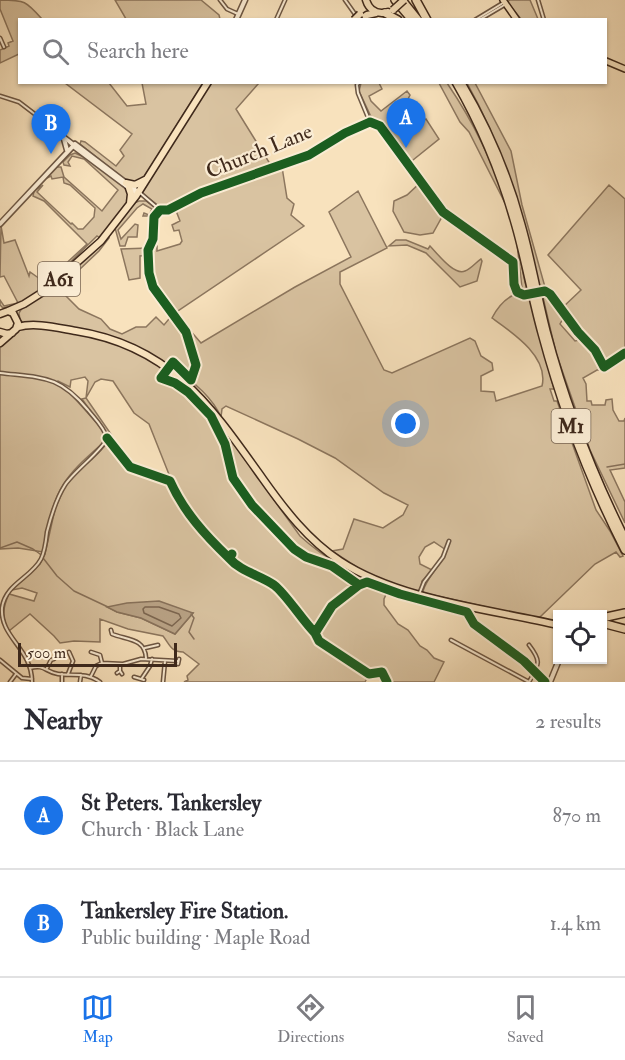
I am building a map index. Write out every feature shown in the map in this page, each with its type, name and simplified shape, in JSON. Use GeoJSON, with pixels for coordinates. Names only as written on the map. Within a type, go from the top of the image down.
{"type":"FeatureCollection","features":[{"type":"Feature","properties":{"kind":"highway"},"geometry":{"type":"LineString","coordinates":[[395,0],[410,18]]}},
{"type":"Feature","properties":{"kind":"highway"},"geometry":{"type":"LineString","coordinates":[[360,18],[393,9],[403,0],[416,18]]}},
{"type":"Feature","properties":{"kind":"highway"},"geometry":{"type":"LineString","coordinates":[[416,0],[426,18]]}},
{"type":"Feature","properties":{"kind":"highway"},"geometry":{"type":"LineString","coordinates":[[360,18],[366,1]]}},
{"type":"Feature","properties":{"kind":"highway"},"geometry":{"type":"LineString","coordinates":[[366,1],[370,9],[394,18]]}},
{"type":"Feature","properties":{"kind":"highway","name":"A61"},"geometry":{"type":"LineString","coordinates":[[0,343],[16,324],[17,312],[22,306],[46,290],[93,248],[131,203],[205,84]]}},
{"type":"Feature","properties":{"kind":"highway","name":"M1"},"geometry":{"type":"LineString","coordinates":[[456,84],[471,104]]}},
{"type":"Feature","properties":{"kind":"highway","name":"M1"},"geometry":{"type":"LineString","coordinates":[[464,84],[512,194],[550,364],[576,438],[625,550]]}},
{"type":"Feature","properties":{"kind":"highway"},"geometry":{"type":"LineString","coordinates":[[131,203],[128,186],[137,185],[146,180]]}},
{"type":"Feature","properties":{"kind":"highway","name":"M1"},"geometry":{"type":"LineString","coordinates":[[534,293],[573,416],[598,480],[625,539]]}},
{"type":"Feature","properties":{"kind":"highway","name":"A61"},"geometry":{"type":"LineString","coordinates":[[3,311],[22,306]]}},
{"type":"Feature","properties":{"kind":"highway"},"geometry":{"type":"LineString","coordinates":[[3,311],[16,324],[58,328],[103,337],[157,361],[175,374],[202,398],[289,514],[330,554],[355,571],[419,595],[553,624]]}},
{"type":"Feature","properties":{"kind":"highway"},"geometry":{"type":"LineString","coordinates":[[0,332],[7,334],[16,324]]}},
{"type":"Feature","properties":{"kind":"highway","name":"A61"},"geometry":{"type":"LineString","coordinates":[[0,332],[0,343]]}},
{"type":"Feature","properties":{"kind":"highway"},"geometry":{"type":"LineString","coordinates":[[607,617],[625,613]]}},
{"type":"Feature","properties":{"kind":"highway"},"geometry":{"type":"LineString","coordinates":[[607,624],[625,629]]}},
{"type":"Feature","properties":{"kind":"main road"},"geometry":{"type":"LineString","coordinates":[[505,2],[516,18]]}},
{"type":"Feature","properties":{"kind":"main road"},"geometry":{"type":"LineString","coordinates":[[607,61],[625,69]]}},
{"type":"Feature","properties":{"kind":"street"},"geometry":{"type":"LineString","coordinates":[[220,0],[228,9],[238,14]]}},
{"type":"Feature","properties":{"kind":"street"},"geometry":{"type":"LineString","coordinates":[[237,18],[245,0]]}},
{"type":"Feature","properties":{"kind":"street"},"geometry":{"type":"LineString","coordinates":[[277,18],[285,0]]}},
{"type":"Feature","properties":{"kind":"street"},"geometry":{"type":"LineString","coordinates":[[345,0],[360,18]]}},
{"type":"Feature","properties":{"kind":"street"},"geometry":{"type":"LineString","coordinates":[[538,0],[542,18]]}},
{"type":"Feature","properties":{"kind":"street"},"geometry":{"type":"LineString","coordinates":[[479,18],[505,2]]}},
{"type":"Feature","properties":{"kind":"street"},"geometry":{"type":"LineString","coordinates":[[473,15],[476,18]]}},
{"type":"Feature","properties":{"kind":"street"},"geometry":{"type":"LineString","coordinates":[[0,38],[2,48],[8,45]]}},
{"type":"Feature","properties":{"kind":"street"},"geometry":{"type":"LineString","coordinates":[[358,84],[358,93],[370,122],[380,126],[415,176]]}},
{"type":"Feature","properties":{"kind":"street"},"geometry":{"type":"LineString","coordinates":[[0,96],[13,98],[20,102],[81,152],[128,186]]}},
{"type":"Feature","properties":{"kind":"street","name":"Church Lane"},"geometry":{"type":"LineString","coordinates":[[137,193],[161,211],[168,210],[201,193],[309,155],[335,138],[370,122]]}},
{"type":"Feature","properties":{"kind":"street"},"geometry":{"type":"LineString","coordinates":[[60,134],[68,153]]}},
{"type":"Feature","properties":{"kind":"street"},"geometry":{"type":"LineString","coordinates":[[64,139],[137,193]]}},
{"type":"Feature","properties":{"kind":"street"},"geometry":{"type":"LineString","coordinates":[[0,224],[74,146]]}},
{"type":"Feature","properties":{"kind":"street"},"geometry":{"type":"LineString","coordinates":[[68,153],[81,152]]}},
{"type":"Feature","properties":{"kind":"street","name":"Church Lane"},"geometry":{"type":"LineString","coordinates":[[131,203],[140,199],[148,201]]}},
{"type":"Feature","properties":{"kind":"street"},"geometry":{"type":"LineString","coordinates":[[0,374],[42,378],[63,385],[76,395],[106,434],[105,444],[83,463],[64,486],[54,508],[43,555],[39,562],[13,586],[5,598],[2,609],[5,629],[23,652],[30,668],[32,681],[22,678],[0,660]]}},
{"type":"Feature","properties":{"kind":"street"},"geometry":{"type":"LineString","coordinates":[[419,595],[424,582],[443,557],[449,541]]}},
{"type":"Feature","properties":{"kind":"street"},"geometry":{"type":"LineString","coordinates":[[111,630],[111,635],[135,640],[144,648],[146,658]]}},
{"type":"Feature","properties":{"kind":"street"},"geometry":{"type":"LineString","coordinates":[[451,640],[529,682],[538,662],[529,645]]}},
{"type":"Feature","properties":{"kind":"street"},"geometry":{"type":"LineString","coordinates":[[144,648],[152,644],[158,645]]}},
{"type":"Feature","properties":{"kind":"street"},"geometry":{"type":"LineString","coordinates":[[68,674],[74,655],[69,652]]}},
{"type":"Feature","properties":{"kind":"street"},"geometry":{"type":"LineString","coordinates":[[92,657],[93,652],[101,657],[102,663]]}},
{"type":"Feature","properties":{"kind":"street"},"geometry":{"type":"LineString","coordinates":[[91,676],[97,665],[102,663],[120,664],[146,658],[178,661]]}},
{"type":"Feature","properties":{"kind":"street"},"geometry":{"type":"LineString","coordinates":[[46,669],[52,659]]}},
{"type":"Feature","properties":{"kind":"street"},"geometry":{"type":"LineString","coordinates":[[134,677],[143,679],[152,659]]}},
{"type":"Feature","properties":{"kind":"street"},"geometry":{"type":"LineString","coordinates":[[163,682],[165,660]]}},
{"type":"Feature","properties":{"kind":"street"},"geometry":{"type":"LineString","coordinates":[[120,664],[120,673]]}},
{"type":"Feature","properties":{"kind":"street"},"geometry":{"type":"LineString","coordinates":[[550,682],[557,664]]}},
{"type":"Feature","properties":{"kind":"street"},"geometry":{"type":"LineString","coordinates":[[30,668],[40,666],[55,673],[91,676],[100,682]]}},
{"type":"Feature","properties":{"kind":"street"},"geometry":{"type":"LineString","coordinates":[[10,682],[16,674]]}},
{"type":"Feature","properties":{"kind":"street"},"geometry":{"type":"LineString","coordinates":[[62,674],[62,682]]}},
{"type":"Feature","properties":{"kind":"street"},"geometry":{"type":"LineString","coordinates":[[81,675],[81,682]]}},
{"type":"Feature","properties":{"kind":"street"},"geometry":{"type":"LineString","coordinates":[[519,682],[521,678]]}},
{"type":"Feature","properties":{"kind":"shaded area"},"geometry":{"type":"Polygon","coordinates":[[[0,0],[15,0],[32,8],[41,18],[18,18],[18,54],[0,63],[0,50],[9,46],[8,43],[13,41],[0,9],[0,0]]]}},
{"type":"Feature","properties":{"kind":"shaded area"},"geometry":{"type":"Polygon","coordinates":[[[115,0],[201,0],[220,18],[125,18],[115,0]]]}},
{"type":"Feature","properties":{"kind":"shaded area"},"geometry":{"type":"Polygon","coordinates":[[[530,0],[538,18],[520,18],[507,2],[530,0]]]}},
{"type":"Feature","properties":{"kind":"shaded area"},"geometry":{"type":"Polygon","coordinates":[[[66,84],[110,84],[127,106],[146,104],[142,84],[202,84],[145,176],[136,183],[123,178],[80,144],[81,141],[85,142],[116,166],[124,156],[120,150],[132,134],[66,84]]]}},
{"type":"Feature","properties":{"kind":"shaded area"},"geometry":{"type":"Polygon","coordinates":[[[208,84],[258,84],[236,109],[272,167],[201,192],[164,210],[142,193],[208,84]]]}},
{"type":"Feature","properties":{"kind":"shaded area"},"geometry":{"type":"Polygon","coordinates":[[[361,84],[380,84],[382,89],[369,96],[381,111],[407,91],[410,95],[400,115],[406,129],[426,119],[439,139],[408,164],[385,128],[373,121],[359,91],[361,84]]]}},
{"type":"Feature","properties":{"kind":"shaded area"},"geometry":{"type":"Polygon","coordinates":[[[440,84],[448,84],[475,129],[490,160],[509,211],[469,132],[460,122],[440,84]]]}},
{"type":"Feature","properties":{"kind":"shaded area"},"geometry":{"type":"Polygon","coordinates":[[[468,84],[476,84],[511,151],[522,205],[545,287],[540,289],[511,183],[468,84]]]}},
{"type":"Feature","properties":{"kind":"shaded area"},"geometry":{"type":"Polygon","coordinates":[[[75,153],[129,188],[128,203],[100,238],[97,236],[39,293],[21,304],[3,308],[0,300],[4,306],[18,303],[4,276],[0,277],[1,226],[4,243],[15,240],[29,276],[30,272],[40,279],[55,273],[57,268],[59,270],[87,244],[44,201],[33,196],[34,191],[43,185],[37,192],[78,229],[83,229],[94,217],[95,208],[70,185],[64,183],[63,177],[47,178],[56,167],[61,167],[64,177],[102,211],[118,190],[84,159],[72,156],[68,162],[70,166],[64,165],[63,162],[75,153]]]}},
{"type":"Feature","properties":{"kind":"shaded area"},"geometry":{"type":"Polygon","coordinates":[[[282,167],[287,198],[294,204],[291,215],[304,226],[175,313],[201,343],[295,287],[351,257],[329,212],[358,191],[387,248],[340,272],[340,284],[384,370],[392,373],[470,338],[475,341],[481,356],[492,363],[493,370],[481,376],[481,391],[494,392],[496,401],[542,386],[543,375],[535,356],[519,338],[492,318],[504,302],[520,292],[522,288],[517,244],[554,389],[550,389],[554,401],[557,401],[596,510],[623,556],[620,557],[616,552],[595,564],[540,617],[549,621],[424,593],[425,585],[446,550],[434,542],[425,547],[419,557],[420,564],[432,570],[422,581],[418,592],[369,575],[332,551],[343,549],[354,519],[383,528],[403,515],[408,505],[384,493],[335,458],[298,439],[226,406],[222,409],[221,417],[213,403],[186,377],[134,346],[102,334],[24,323],[20,320],[19,313],[22,308],[40,297],[109,236],[99,251],[59,289],[79,309],[101,319],[110,329],[122,334],[136,327],[146,327],[156,317],[164,325],[174,313],[154,287],[149,255],[140,256],[140,278],[129,280],[121,249],[149,248],[152,244],[157,246],[157,251],[180,244],[182,241],[179,230],[174,231],[172,225],[180,221],[175,208],[201,195],[282,167]]]}},
{"type":"Feature","properties":{"kind":"shaded area"},"geometry":{"type":"Polygon","coordinates":[[[420,183],[443,215],[433,233],[420,235],[404,232],[393,211],[394,201],[407,195],[420,183]]]}},
{"type":"Feature","properties":{"kind":"shaded area"},"geometry":{"type":"Polygon","coordinates":[[[609,185],[625,199],[625,350],[605,365],[588,339],[561,309],[581,290],[548,255],[609,185]]]}},
{"type":"Feature","properties":{"kind":"shaded area"},"geometry":{"type":"Polygon","coordinates":[[[146,201],[157,209],[153,216],[143,216],[144,213],[149,215],[152,209],[143,204],[137,208],[118,230],[121,239],[135,224],[138,225],[137,237],[128,237],[125,246],[120,246],[115,228],[132,204],[146,201]]]}},
{"type":"Feature","properties":{"kind":"shaded area"},"geometry":{"type":"Polygon","coordinates":[[[396,240],[406,240],[428,249],[430,246],[446,263],[461,272],[481,259],[477,281],[460,287],[426,253],[407,245],[389,246],[396,240]]]}},
{"type":"Feature","properties":{"kind":"shaded area"},"geometry":{"type":"Polygon","coordinates":[[[547,292],[552,296],[564,317],[560,324],[575,341],[580,340],[580,336],[605,370],[597,370],[583,378],[586,384],[587,401],[591,401],[592,405],[605,405],[606,400],[612,399],[613,410],[619,421],[624,421],[625,418],[625,468],[610,470],[625,502],[625,523],[590,450],[556,353],[542,293],[547,292]]]}},
{"type":"Feature","properties":{"kind":"shaded area"},"geometry":{"type":"Polygon","coordinates":[[[22,327],[95,336],[131,350],[162,366],[200,397],[300,536],[319,552],[340,565],[386,586],[388,590],[384,605],[398,624],[408,630],[420,646],[434,658],[444,662],[434,682],[388,682],[380,668],[368,676],[365,682],[184,682],[199,664],[183,652],[173,649],[163,636],[128,629],[100,619],[100,642],[60,643],[30,614],[9,631],[4,617],[7,599],[9,594],[34,601],[37,593],[22,588],[12,590],[40,564],[45,554],[55,509],[65,486],[109,442],[126,466],[172,482],[149,424],[134,413],[113,381],[101,379],[95,382],[86,398],[88,381],[85,377],[71,380],[70,387],[58,381],[57,384],[69,392],[103,430],[106,435],[105,441],[77,467],[63,485],[52,509],[43,552],[18,548],[0,549],[0,348],[22,327]],[[108,607],[117,612],[141,618],[175,634],[193,613],[108,607]]]}},
{"type":"Feature","properties":{"kind":"shaded area"},"geometry":{"type":"Polygon","coordinates":[[[86,398],[117,443],[115,445],[82,399],[86,398]]]}},
{"type":"Feature","properties":{"kind":"water"},"geometry":{"type":"Polygon","coordinates":[[[159,601],[193,613],[175,634],[141,618],[107,607],[127,603],[159,601]]]}},
{"type":"Feature","properties":{"kind":"waterway"},"geometry":{"type":"LineString","coordinates":[[607,467],[625,464]]}},
{"type":"Feature","properties":{"kind":"waterway"},"geometry":{"type":"LineString","coordinates":[[0,548],[17,542],[33,549],[74,591],[108,607]]}},
{"type":"Feature","properties":{"kind":"waterway"},"geometry":{"type":"LineString","coordinates":[[191,614],[194,618],[189,632],[194,639]]}},
{"type":"Feature","properties":{"kind":"cycle path"},"geometry":{"type":"LineString","coordinates":[[370,122],[380,126],[443,212],[513,262],[514,284],[517,292],[524,295],[545,291],[550,294],[578,332],[595,350],[604,367],[625,353]]}},
{"type":"Feature","properties":{"kind":"cycle path"},"geometry":{"type":"LineString","coordinates":[[359,585],[332,566],[306,557],[294,549],[252,505],[233,478],[225,444],[211,416],[188,392],[175,383],[161,378],[173,362],[191,380],[196,365],[186,332],[153,287],[149,273],[148,250],[153,239],[154,217],[160,210],[168,210],[201,193],[309,155],[345,133],[370,122]]}},
{"type":"Feature","properties":{"kind":"cycle path"},"geometry":{"type":"LineString","coordinates":[[107,438],[130,467],[170,481],[188,513],[203,532],[229,558],[232,554]]}},
{"type":"Feature","properties":{"kind":"cycle path"},"geometry":{"type":"LineString","coordinates":[[229,558],[239,567],[279,589],[319,641],[369,674],[382,672],[387,682]]}},
{"type":"Feature","properties":{"kind":"cycle path"},"geometry":{"type":"LineString","coordinates":[[315,633],[332,606],[359,585],[367,582],[400,594],[467,612],[474,624],[524,661],[545,682]]}},
{"type":"Feature","properties":{"kind":"place","name":"St Peters. Tankersley"},"geometry":{"type":"Point","coordinates":[406,148]}},
{"type":"Feature","properties":{"kind":"place","name":"Tankersley Fire Station."},"geometry":{"type":"Point","coordinates":[51,154]}}]}
